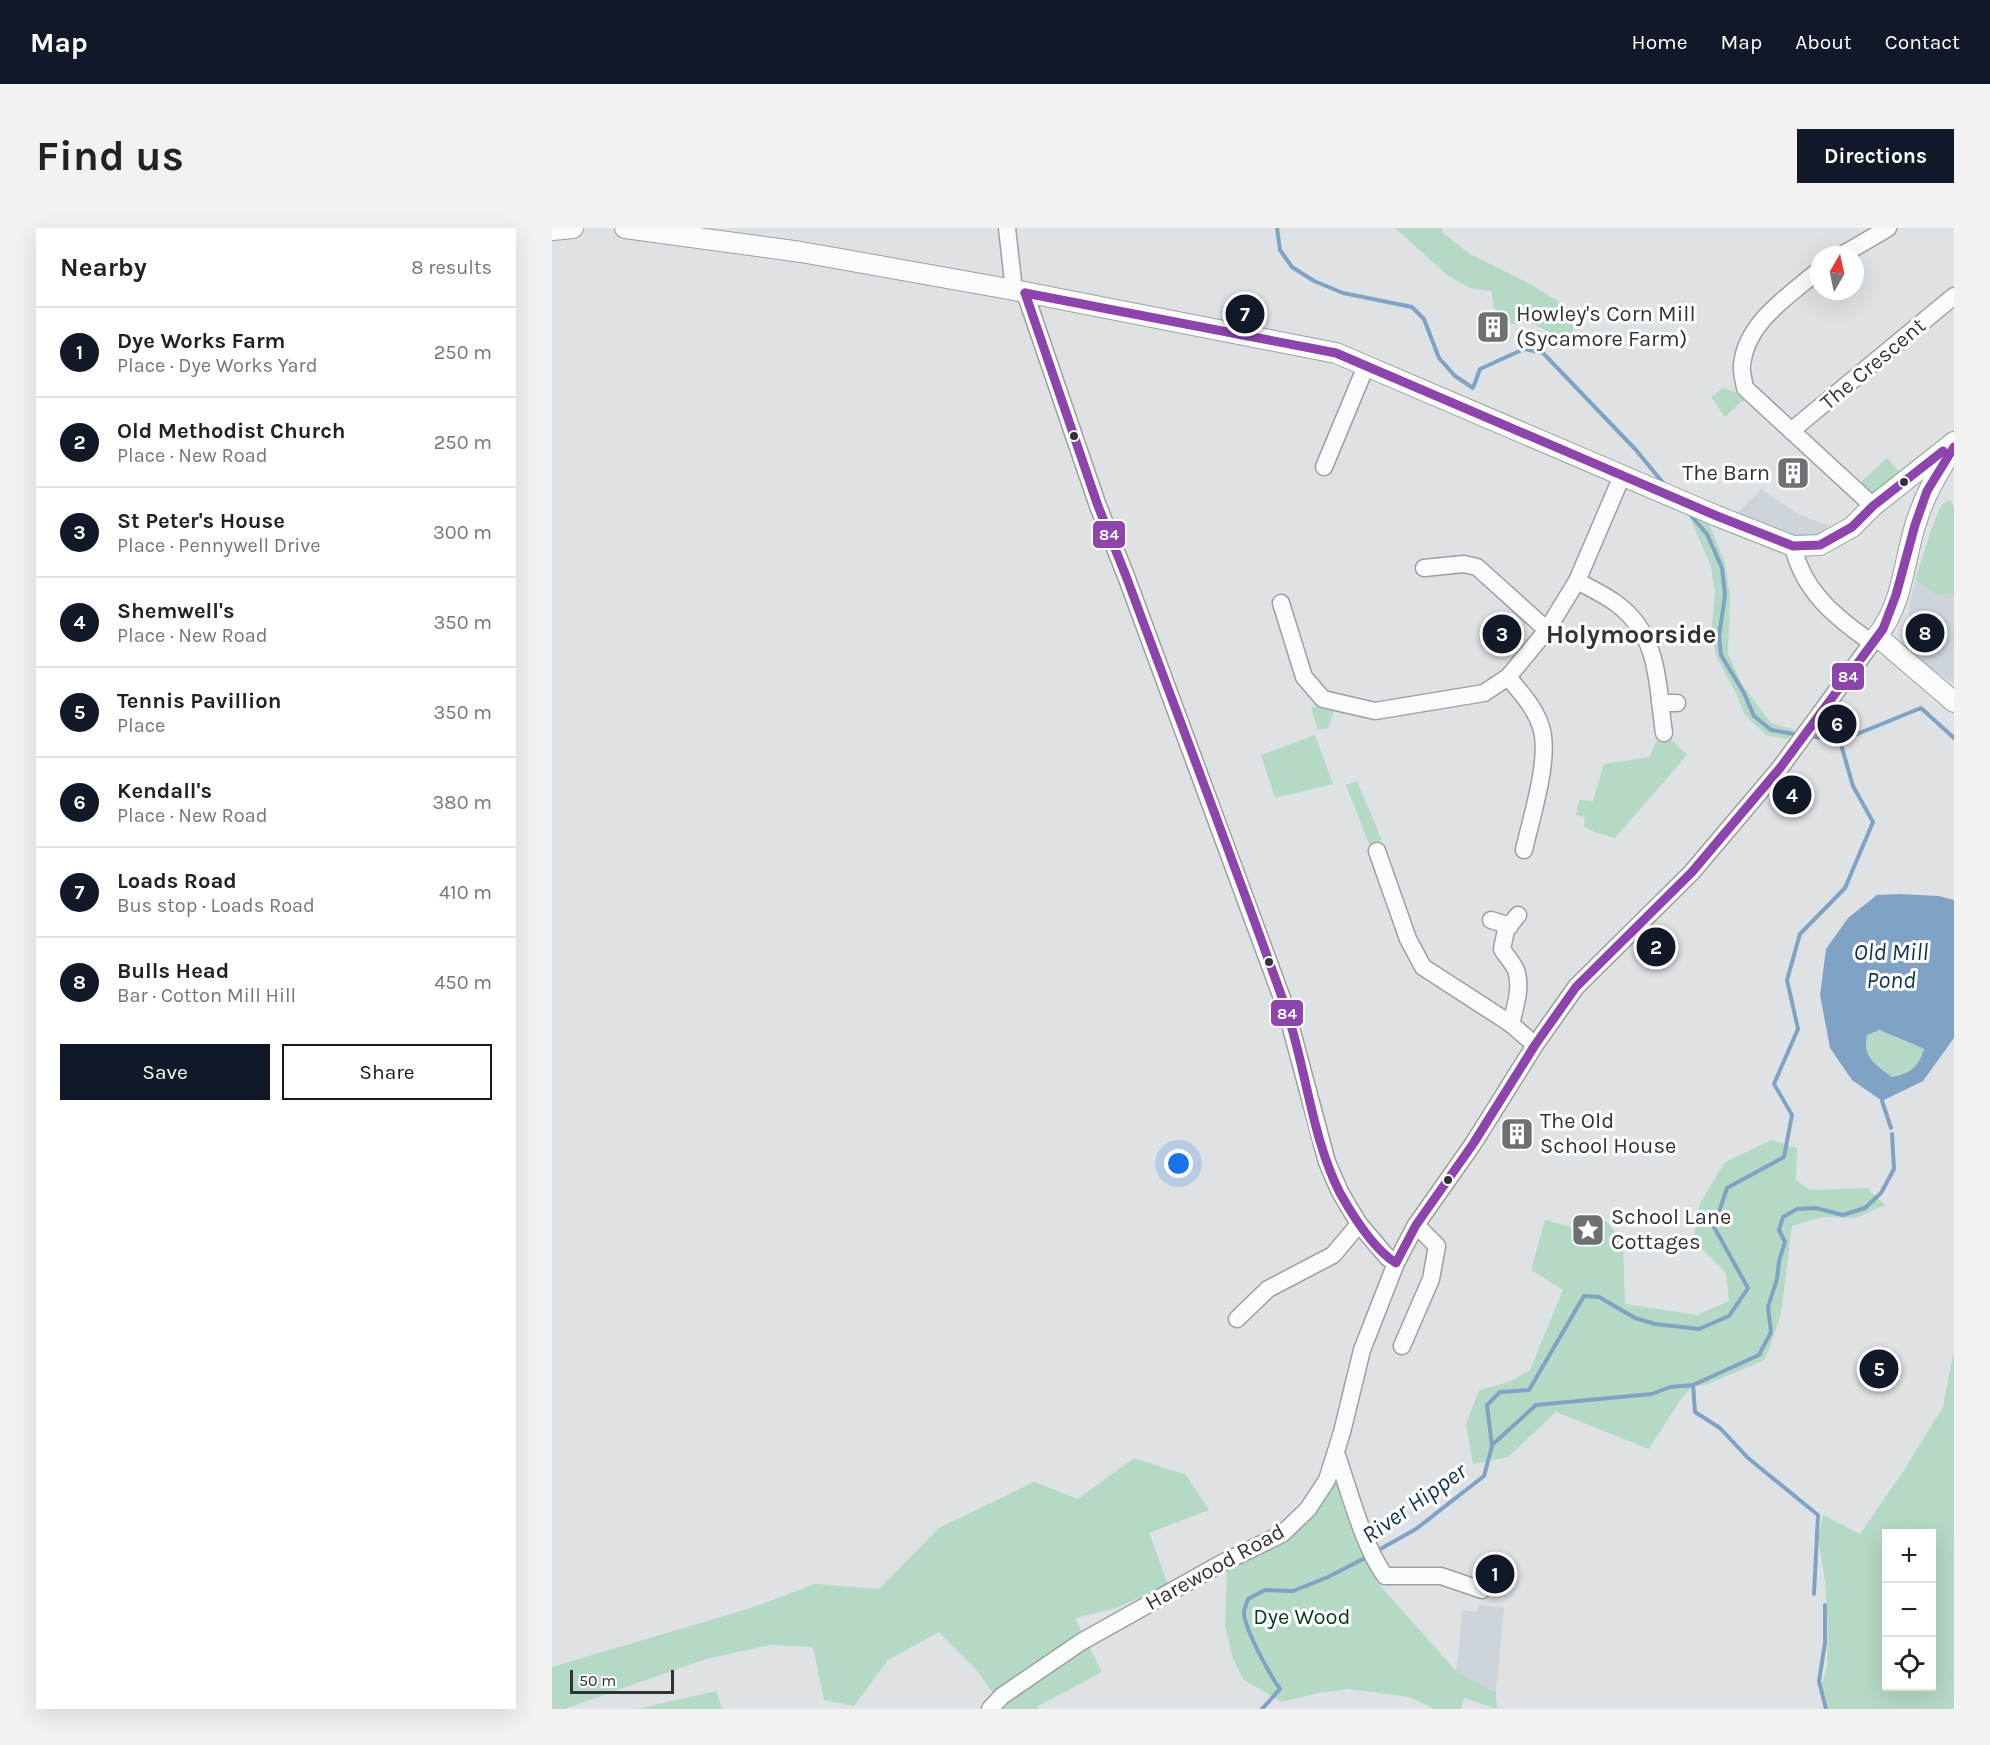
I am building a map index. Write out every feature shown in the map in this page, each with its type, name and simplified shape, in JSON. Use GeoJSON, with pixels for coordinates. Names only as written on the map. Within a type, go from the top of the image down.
{"type":"FeatureCollection","features":[{"type":"Feature","properties":{"kind":"street"},"geometry":{"type":"LineString","coordinates":[[552,230],[573,228]]}},
{"type":"Feature","properties":{"kind":"street"},"geometry":{"type":"LineString","coordinates":[[625,228],[801,252],[1019,291],[1336,353],[1622,476],[1793,546],[1821,545],[1852,527],[1873,506],[1954,444]]}},
{"type":"Feature","properties":{"kind":"street"},"geometry":{"type":"LineString","coordinates":[[1007,228],[1019,291],[1286,1009],[1327,1162],[1340,1192],[1359,1224],[1388,1258],[1396,1263]]}},
{"type":"Feature","properties":{"kind":"street"},"geometry":{"type":"LineString","coordinates":[[1857,246],[1888,228]]}},
{"type":"Feature","properties":{"kind":"street"},"geometry":{"type":"LineString","coordinates":[[1810,278],[1762,320],[1753,332],[1744,353],[1741,368],[1745,388],[1873,506]]}},
{"type":"Feature","properties":{"kind":"street","name":"The Crescent"},"geometry":{"type":"LineString","coordinates":[[1791,431],[1954,297]]}},
{"type":"Feature","properties":{"kind":"street"},"geometry":{"type":"LineString","coordinates":[[1324,467],[1366,366]]}},
{"type":"Feature","properties":{"kind":"street"},"geometry":{"type":"LineString","coordinates":[[1875,640],[1891,613],[1903,578],[1915,526],[1928,489],[1954,444]]}},
{"type":"Feature","properties":{"kind":"street"},"geometry":{"type":"LineString","coordinates":[[1281,603],[1304,677],[1323,699],[1375,711],[1484,693],[1508,677],[1547,630],[1577,581],[1622,476]]}},
{"type":"Feature","properties":{"kind":"street"},"geometry":{"type":"LineString","coordinates":[[1793,546],[1797,564],[1810,588],[1845,624],[1875,640],[1954,702]]}},
{"type":"Feature","properties":{"kind":"street"},"geometry":{"type":"LineString","coordinates":[[1424,566],[1464,564],[1477,567],[1547,630]]}},
{"type":"Feature","properties":{"kind":"street"},"geometry":{"type":"LineString","coordinates":[[1577,581],[1616,603],[1632,617],[1650,644],[1659,679],[1664,734]]}},
{"type":"Feature","properties":{"kind":"street","name":"Harewood Road"},"geometry":{"type":"LineString","coordinates":[[990,1709],[1002,1696],[1081,1641],[1222,1563],[1282,1534],[1308,1509],[1327,1480],[1362,1350],[1396,1263],[1416,1225],[1473,1144],[1535,1045],[1576,987],[1692,872],[1780,768],[1875,640]]}},
{"type":"Feature","properties":{"kind":"street"},"geometry":{"type":"LineString","coordinates":[[1508,677],[1531,705],[1542,728],[1544,745],[1536,799],[1524,850]]}},
{"type":"Feature","properties":{"kind":"street"},"geometry":{"type":"LineString","coordinates":[[1660,703],[1677,703]]}},
{"type":"Feature","properties":{"kind":"street"},"geometry":{"type":"LineString","coordinates":[[1377,851],[1408,939],[1424,967],[1511,1024],[1535,1045]]}},
{"type":"Feature","properties":{"kind":"street"},"geometry":{"type":"LineString","coordinates":[[1491,920],[1514,920],[1506,930],[1502,949],[1516,969],[1517,1000],[1511,1024]]}},
{"type":"Feature","properties":{"kind":"street"},"geometry":{"type":"LineString","coordinates":[[1237,1319],[1268,1289],[1333,1255],[1359,1224]]}},
{"type":"Feature","properties":{"kind":"street"},"geometry":{"type":"LineString","coordinates":[[1402,1346],[1431,1279],[1437,1246],[1416,1225]]}},
{"type":"Feature","properties":{"kind":"street"},"geometry":{"type":"LineString","coordinates":[[1336,1453],[1370,1548],[1377,1565],[1385,1576],[1440,1576],[1482,1590]]}},
{"type":"Feature","properties":{"kind":"shaded area"},"geometry":{"type":"Polygon","coordinates":[[[1761,489],[1798,514],[1827,525],[1828,533],[1810,537],[1780,534],[1738,513],[1761,489]]]}},
{"type":"Feature","properties":{"kind":"shaded area"},"geometry":{"type":"Polygon","coordinates":[[[1915,580],[1937,595],[1954,594],[1954,684],[1920,661],[1909,640],[1909,607],[1915,580]]]}},
{"type":"Feature","properties":{"kind":"shaded area"},"geometry":{"type":"Polygon","coordinates":[[[1478,1605],[1504,1608],[1496,1693],[1456,1671],[1463,1610],[1477,1612],[1478,1605]]]}},
{"type":"Feature","properties":{"kind":"green space"},"geometry":{"type":"Polygon","coordinates":[[[1395,228],[1442,228],[1443,233],[1470,254],[1530,284],[1572,310],[1574,343],[1530,323],[1512,324],[1494,308],[1491,291],[1470,288],[1447,275],[1395,228]]]}},
{"type":"Feature","properties":{"kind":"green space"},"geometry":{"type":"Polygon","coordinates":[[[1723,388],[1739,393],[1745,400],[1725,417],[1711,397],[1723,388]]]}},
{"type":"Feature","properties":{"kind":"green space"},"geometry":{"type":"Polygon","coordinates":[[[1887,458],[1899,471],[1873,495],[1861,482],[1887,458]]]}},
{"type":"Feature","properties":{"kind":"green space"},"geometry":{"type":"Polygon","coordinates":[[[1950,500],[1954,506],[1954,594],[1937,595],[1915,580],[1942,504],[1950,500]]]}},
{"type":"Feature","properties":{"kind":"green space"},"geometry":{"type":"Polygon","coordinates":[[[1689,516],[1709,523],[1725,563],[1730,596],[1728,654],[1743,686],[1771,723],[1795,730],[1788,739],[1766,735],[1745,715],[1717,658],[1711,636],[1715,593],[1711,566],[1689,516]]]}},
{"type":"Feature","properties":{"kind":"green space"},"geometry":{"type":"Polygon","coordinates":[[[1325,704],[1335,708],[1328,728],[1318,730],[1311,708],[1325,704]]]}},
{"type":"Feature","properties":{"kind":"green space"},"geometry":{"type":"Polygon","coordinates":[[[1664,733],[1687,755],[1615,838],[1594,832],[1584,826],[1585,817],[1576,815],[1579,800],[1593,801],[1604,764],[1650,757],[1655,743],[1664,733]]]}},
{"type":"Feature","properties":{"kind":"green space"},"geometry":{"type":"Polygon","coordinates":[[[1315,735],[1333,784],[1275,798],[1261,755],[1315,735]]]}},
{"type":"Feature","properties":{"kind":"green space"},"geometry":{"type":"Polygon","coordinates":[[[1357,781],[1382,840],[1369,844],[1346,785],[1357,781]]]}},
{"type":"Feature","properties":{"kind":"green space"},"geometry":{"type":"Polygon","coordinates":[[[1881,1030],[1924,1049],[1913,1069],[1905,1074],[1892,1077],[1872,1060],[1868,1055],[1867,1035],[1881,1030]]]}},
{"type":"Feature","properties":{"kind":"green space"},"geometry":{"type":"Polygon","coordinates":[[[1772,1140],[1797,1148],[1796,1180],[1810,1190],[1867,1188],[1885,1205],[1856,1218],[1822,1217],[1792,1226],[1781,1314],[1765,1360],[1703,1386],[1693,1385],[1679,1402],[1649,1449],[1556,1412],[1508,1457],[1473,1464],[1466,1424],[1479,1390],[1509,1382],[1530,1370],[1563,1290],[1531,1270],[1545,1220],[1578,1229],[1606,1221],[1623,1242],[1625,1304],[1697,1315],[1729,1301],[1726,1273],[1693,1240],[1700,1203],[1725,1162],[1772,1140]]]}},
{"type":"Feature","properties":{"kind":"green space"},"geometry":{"type":"Polygon","coordinates":[[[1954,1350],[1954,1709],[1828,1709],[1822,1683],[1827,1668],[1828,1625],[1825,1581],[1818,1539],[1823,1515],[1860,1534],[1904,1470],[1943,1407],[1954,1350]]]}},
{"type":"Feature","properties":{"kind":"green space"},"geometry":{"type":"Polygon","coordinates":[[[1134,1458],[1186,1475],[1209,1510],[1149,1533],[1168,1584],[1117,1608],[1075,1618],[1102,1672],[1038,1706],[1039,1709],[998,1709],[1001,1704],[975,1668],[939,1632],[888,1660],[854,1706],[824,1700],[813,1647],[770,1645],[706,1659],[564,1709],[552,1709],[552,1667],[751,1608],[815,1584],[879,1589],[939,1528],[1034,1482],[1078,1499],[1134,1458]]]}},
{"type":"Feature","properties":{"kind":"green space","name":"Dye Wood"},"geometry":{"type":"Polygon","coordinates":[[[1337,1475],[1354,1530],[1376,1581],[1456,1671],[1496,1693],[1497,1709],[1464,1698],[1461,1709],[1434,1709],[1410,1697],[1348,1689],[1318,1693],[1282,1702],[1244,1680],[1233,1659],[1225,1626],[1227,1569],[1292,1535],[1318,1509],[1337,1475]]]}},
{"type":"Feature","properties":{"kind":"green space"},"geometry":{"type":"Polygon","coordinates":[[[716,1691],[722,1709],[637,1709],[716,1691]]]}},
{"type":"Feature","properties":{"kind":"water","name":"Old Mill Pond"},"geometry":{"type":"Polygon","coordinates":[[[1877,895],[1939,896],[1954,900],[1954,1038],[1923,1081],[1882,1101],[1852,1080],[1830,1048],[1820,995],[1826,949],[1848,918],[1877,895]],[[1880,1030],[1867,1035],[1868,1055],[1872,1060],[1892,1077],[1913,1069],[1924,1049],[1880,1030]]]}},
{"type":"Feature","properties":{"kind":"waterway"},"geometry":{"type":"LineString","coordinates":[[1277,228],[1280,250],[1292,267],[1314,281],[1343,293],[1412,307],[1424,319],[1439,358],[1455,376],[1473,388],[1480,369],[1524,349],[1543,353],[1636,450],[1664,484]]}},
{"type":"Feature","properties":{"kind":"waterway"},"geometry":{"type":"LineString","coordinates":[[1688,512],[1707,534],[1722,568],[1725,595],[1719,636],[1721,655],[1744,693],[1754,716],[1771,730],[1800,735]]}},
{"type":"Feature","properties":{"kind":"waterway","name":"River Hipper"},"geometry":{"type":"LineString","coordinates":[[1375,1552],[1416,1529],[1484,1476],[1492,1446],[1487,1405],[1500,1392],[1529,1390],[1584,1296],[1599,1297],[1635,1318],[1655,1324],[1699,1329],[1729,1316],[1748,1288],[1714,1227],[1727,1188],[1784,1157],[1792,1115],[1774,1084],[1798,1029],[1787,980],[1800,934],[1845,888],[1873,822],[1853,786],[1840,741],[1921,708],[1954,738]]}},
{"type":"Feature","properties":{"kind":"waterway"},"geometry":{"type":"LineString","coordinates":[[1810,736],[1840,741]]}},
{"type":"Feature","properties":{"kind":"waterway"},"geometry":{"type":"LineString","coordinates":[[1882,1101],[1891,1128]]}},
{"type":"Feature","properties":{"kind":"waterway"},"geometry":{"type":"LineString","coordinates":[[1492,1445],[1536,1405],[1652,1394],[1670,1387],[1693,1385],[1759,1355],[1771,1332],[1768,1307],[1785,1242],[1779,1230],[1783,1217],[1797,1209],[1816,1208],[1843,1215],[1865,1208],[1881,1193],[1894,1169],[1892,1134]]}},
{"type":"Feature","properties":{"kind":"waterway"},"geometry":{"type":"LineString","coordinates":[[1693,1385],[1695,1412],[1720,1428],[1748,1458],[1818,1515],[1814,1594]]}},
{"type":"Feature","properties":{"kind":"waterway","name":"River Hipper"},"geometry":{"type":"LineString","coordinates":[[1262,1709],[1280,1689],[1264,1663],[1245,1621],[1244,1613],[1248,1599],[1265,1590],[1293,1591],[1328,1577],[1369,1556]]}},
{"type":"Feature","properties":{"kind":"waterway"},"geometry":{"type":"LineString","coordinates":[[1825,1605],[1825,1643],[1819,1681],[1826,1709]]}},
{"type":"Feature","properties":{"kind":"transit line","name":"84"},"geometry":{"type":"LineString","coordinates":[[1025,293],[1098,506],[1285,1006],[1315,1125],[1330,1171],[1340,1193],[1364,1231],[1379,1249],[1396,1263],[1416,1225],[1473,1144],[1535,1045],[1576,987],[1692,872],[1780,768],[1883,629],[1896,595],[1927,491],[1954,447]]}},
{"type":"Feature","properties":{"kind":"transit line","name":"84"},"geometry":{"type":"LineString","coordinates":[[1025,293],[1336,353],[1717,516],[1793,546],[1820,545],[1852,527],[1873,506],[1943,451]]}},
{"type":"Feature","properties":{"kind":"place","name":"Loads Road"},"geometry":{"type":"Point","coordinates":[1245,314]}},
{"type":"Feature","properties":{"kind":"place","name":"Howley's Corn Mill (Sycamore Farm)"},"geometry":{"type":"Point","coordinates":[1493,327]}},
{"type":"Feature","properties":{"kind":"place","name":"The Barn"},"geometry":{"type":"Point","coordinates":[1793,473]}},
{"type":"Feature","properties":{"kind":"place","name":"Bulls Head"},"geometry":{"type":"Point","coordinates":[1925,633]}},
{"type":"Feature","properties":{"kind":"place","name":"St Peter's House"},"geometry":{"type":"Point","coordinates":[1502,634]}},
{"type":"Feature","properties":{"kind":"place","name":"Kendall's"},"geometry":{"type":"Point","coordinates":[1837,724]}},
{"type":"Feature","properties":{"kind":"place","name":"Shemwell's"},"geometry":{"type":"Point","coordinates":[1792,795]}},
{"type":"Feature","properties":{"kind":"place","name":"Old Methodist Church"},"geometry":{"type":"Point","coordinates":[1656,947]}},
{"type":"Feature","properties":{"kind":"place","name":"The Old School House"},"geometry":{"type":"Point","coordinates":[1517,1134]}},
{"type":"Feature","properties":{"kind":"place","name":"School Lane Cottages"},"geometry":{"type":"Point","coordinates":[1588,1230]}},
{"type":"Feature","properties":{"kind":"place","name":"Tennis Pavillion"},"geometry":{"type":"Point","coordinates":[1879,1369]}},
{"type":"Feature","properties":{"kind":"place","name":"Dye Works Farm"},"geometry":{"type":"Point","coordinates":[1495,1574]}},
{"type":"Feature","properties":{"kind":"district","name":"Holymoorside"},"geometry":{"type":"Point","coordinates":[1631,634]}}]}
